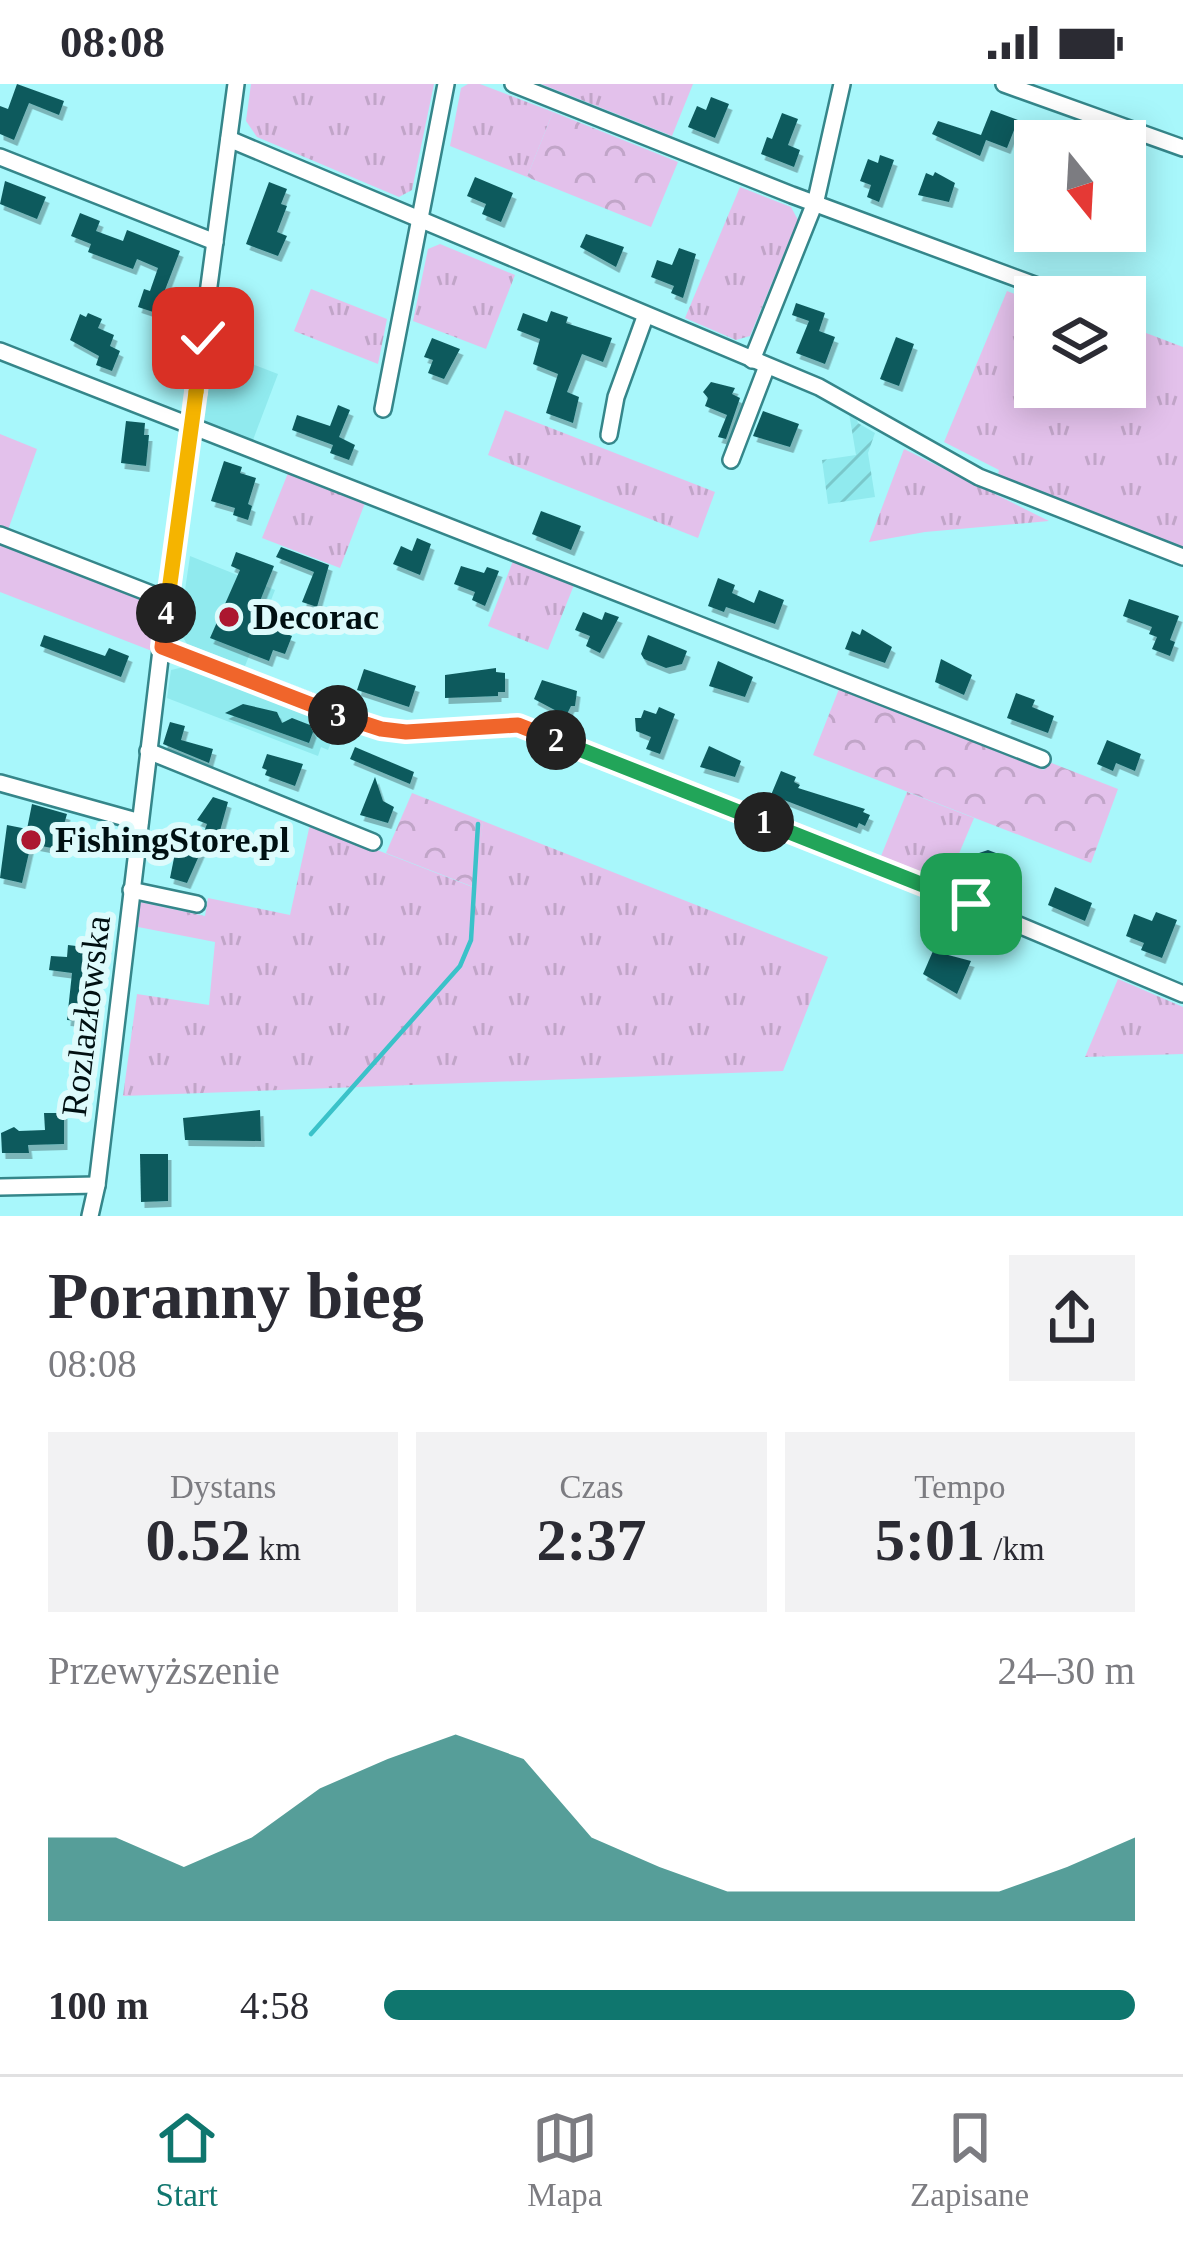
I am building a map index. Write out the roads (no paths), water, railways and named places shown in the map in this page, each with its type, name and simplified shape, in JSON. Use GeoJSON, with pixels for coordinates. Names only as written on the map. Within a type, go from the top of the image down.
{"type":"FeatureCollection","features":[{"type":"Feature","properties":{"kind":"street","name":"Rozlazłowska"},"geometry":{"type":"LineString","coordinates":[[89,1216],[97,1185],[167,600],[236,84]]}},
{"type":"Feature","properties":{"kind":"street"},"geometry":{"type":"LineString","coordinates":[[383,409],[446,84]]}},
{"type":"Feature","properties":{"kind":"street"},"geometry":{"type":"LineString","coordinates":[[513,84],[1014,277]]}},
{"type":"Feature","properties":{"kind":"street"},"geometry":{"type":"LineString","coordinates":[[730,460],[816,200],[842,84]]}},
{"type":"Feature","properties":{"kind":"street"},"geometry":{"type":"LineString","coordinates":[[1004,84],[1031,89],[1183,148]]}},
{"type":"Feature","properties":{"kind":"street"},"geometry":{"type":"LineString","coordinates":[[229,139],[848,402],[979,477],[1183,557]]}},
{"type":"Feature","properties":{"kind":"street"},"geometry":{"type":"LineString","coordinates":[[0,157],[215,242]]}},
{"type":"Feature","properties":{"kind":"street"},"geometry":{"type":"LineString","coordinates":[[609,435],[616,397],[645,317]]}},
{"type":"Feature","properties":{"kind":"street"},"geometry":{"type":"LineString","coordinates":[[0,351],[1042,759]]}},
{"type":"Feature","properties":{"kind":"street"},"geometry":{"type":"LineString","coordinates":[[0,535],[167,600]]}},
{"type":"Feature","properties":{"kind":"street"},"geometry":{"type":"LineString","coordinates":[[162,647],[381,729],[406,732],[518,725],[971,904],[1183,994]]}},
{"type":"Feature","properties":{"kind":"street"},"geometry":{"type":"LineString","coordinates":[[148,752],[373,842]]}},
{"type":"Feature","properties":{"kind":"street"},"geometry":{"type":"LineString","coordinates":[[0,783],[140,822]]}},
{"type":"Feature","properties":{"kind":"street"},"geometry":{"type":"LineString","coordinates":[[131,890],[197,904]]}},
{"type":"Feature","properties":{"kind":"street"},"geometry":{"type":"LineString","coordinates":[[0,1187],[97,1185]]}},
{"type":"Feature","properties":{"kind":"waterway"},"geometry":{"type":"LineString","coordinates":[[311,1134],[460,966],[471,940],[478,824]]}},
{"type":"Feature","properties":{"kind":"place","name":"Decorac"},"geometry":{"type":"Point","coordinates":[229,617]}},
{"type":"Feature","properties":{"kind":"place","name":"FishingStore.pl"},"geometry":{"type":"Point","coordinates":[31,840]}}]}
